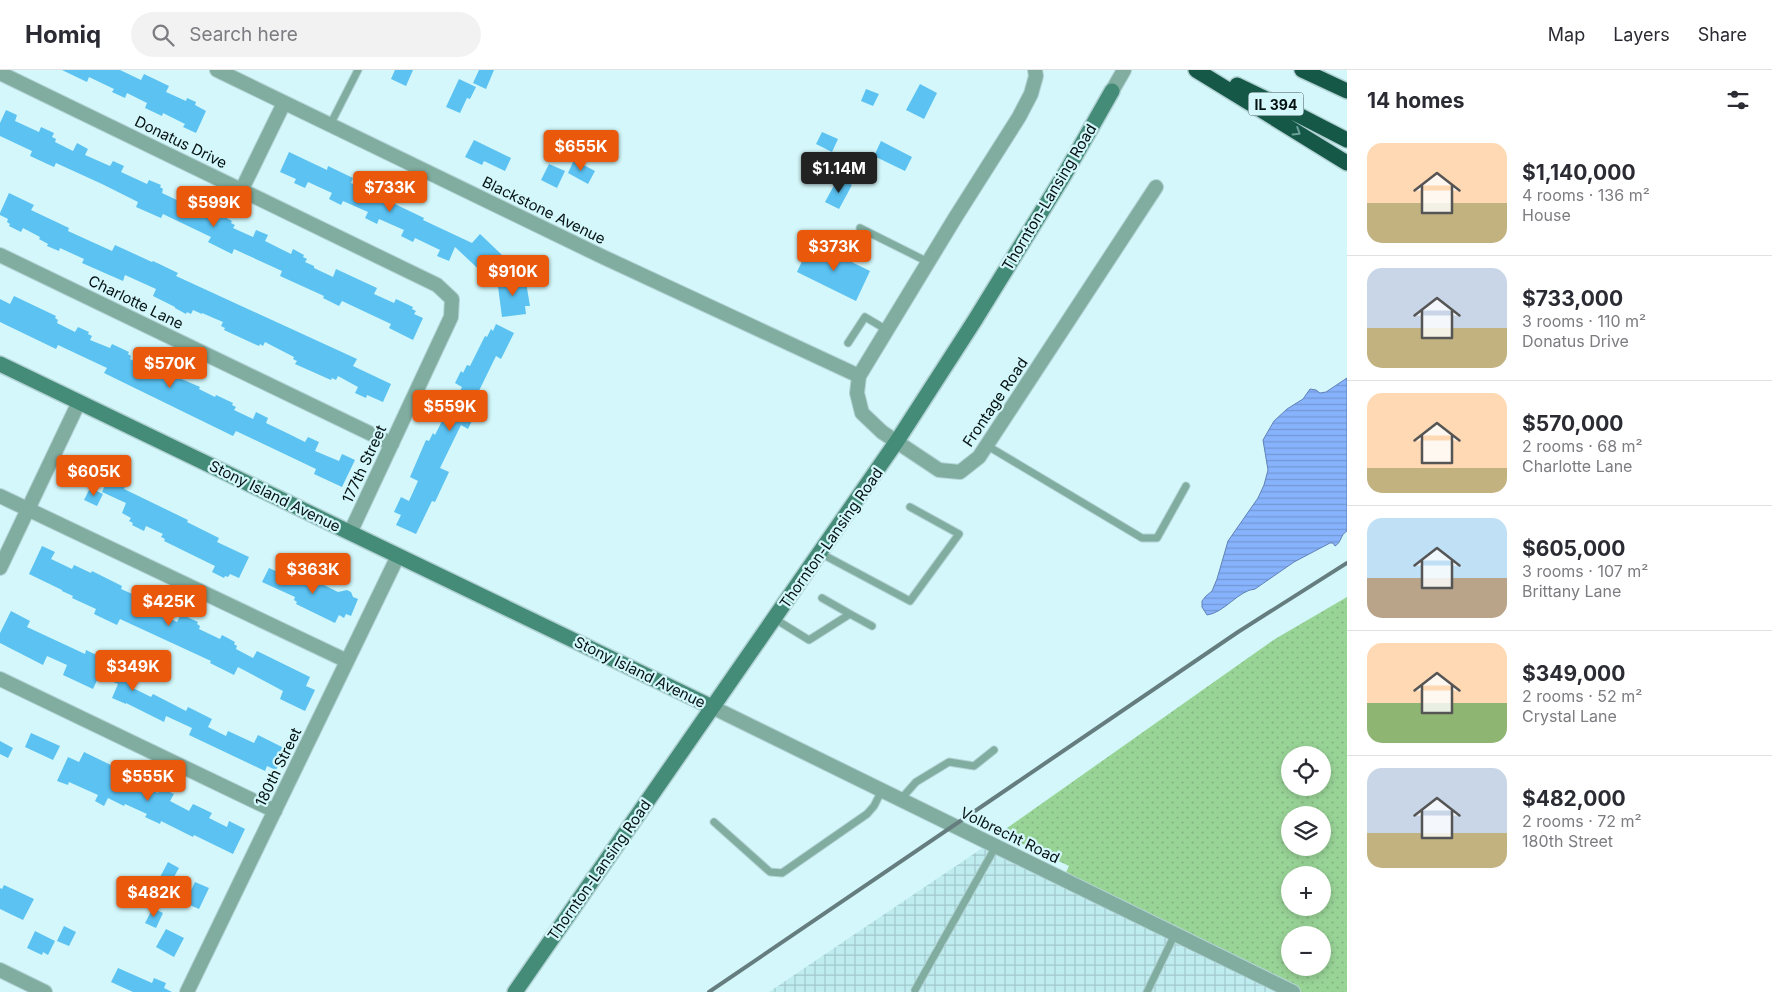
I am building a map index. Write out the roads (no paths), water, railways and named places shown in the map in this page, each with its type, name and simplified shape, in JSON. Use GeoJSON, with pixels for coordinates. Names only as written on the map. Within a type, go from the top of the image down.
{"type":"FeatureCollection","features":[{"type":"Feature","properties":{"kind":"highway"},"geometry":{"type":"LineString","coordinates":[[1196,70],[1347,163]]}},
{"type":"Feature","properties":{"kind":"highway","name":"IL 394"},"geometry":{"type":"LineString","coordinates":[[1204,70],[1281,106],[1347,140]]}},
{"type":"Feature","properties":{"kind":"highway","name":"IL 394"},"geometry":{"type":"LineString","coordinates":[[1302,70],[1347,92]]}},
{"type":"Feature","properties":{"kind":"street","name":"Blackstone Avenue"},"geometry":{"type":"LineString","coordinates":[[217,70],[601,256],[859,376]]}},
{"type":"Feature","properties":{"kind":"street"},"geometry":{"type":"LineString","coordinates":[[859,376],[1019,117],[1031,94],[1036,76],[1035,70]]}},
{"type":"Feature","properties":{"kind":"street","name":"Thornton-Lansing Road"},"geometry":{"type":"LineString","coordinates":[[516,992],[897,442],[1066,172],[1124,70]]}},
{"type":"Feature","properties":{"kind":"street","name":"Donatus Drive"},"geometry":{"type":"LineString","coordinates":[[0,74],[242,189],[437,285],[452,299]]}},
{"type":"Feature","properties":{"kind":"street"},"geometry":{"type":"LineString","coordinates":[[242,189],[284,103]]}},
{"type":"Feature","properties":{"kind":"street","name":"Frontage Road"},"geometry":{"type":"LineString","coordinates":[[859,376],[857,393],[862,413],[882,432],[939,470],[960,472],[979,457],[1156,187]]}},
{"type":"Feature","properties":{"kind":"street","name":"Charlotte Lane"},"geometry":{"type":"LineString","coordinates":[[0,255],[392,444]]}},
{"type":"Feature","properties":{"kind":"street","name":"177th Street"},"geometry":{"type":"LineString","coordinates":[[350,533],[451,317],[452,299]]}},
{"type":"Feature","properties":{"kind":"street","name":"Stony Island Avenue"},"geometry":{"type":"LineString","coordinates":[[0,364],[712,707]]}},
{"type":"Feature","properties":{"kind":"street"},"geometry":{"type":"LineString","coordinates":[[0,568],[79,402]]}},
{"type":"Feature","properties":{"kind":"street"},"geometry":{"type":"LineString","coordinates":[[0,496],[347,661]]}},
{"type":"Feature","properties":{"kind":"street","name":"180th Street"},"geometry":{"type":"LineString","coordinates":[[188,992],[398,556]]}},
{"type":"Feature","properties":{"kind":"street"},"geometry":{"type":"LineString","coordinates":[[0,679],[275,811]]}},
{"type":"Feature","properties":{"kind":"street","name":"Volbrecht Road"},"geometry":{"type":"LineString","coordinates":[[712,707],[1293,992]]}},
{"type":"Feature","properties":{"kind":"street"},"geometry":{"type":"LineString","coordinates":[[0,970],[45,992]]}},
{"type":"Feature","properties":{"kind":"lane"},"geometry":{"type":"LineString","coordinates":[[330,125],[358,70]]}},
{"type":"Feature","properties":{"kind":"lane"},"geometry":{"type":"LineString","coordinates":[[860,228],[928,262]]}},
{"type":"Feature","properties":{"kind":"lane"},"geometry":{"type":"LineString","coordinates":[[848,343],[865,317],[887,330]]}},
{"type":"Feature","properties":{"kind":"lane"},"geometry":{"type":"LineString","coordinates":[[986,445],[1142,538],[1157,538],[1186,486]]}},
{"type":"Feature","properties":{"kind":"lane"},"geometry":{"type":"LineString","coordinates":[[820,553],[910,601],[959,534],[910,507]]}},
{"type":"Feature","properties":{"kind":"lane"},"geometry":{"type":"LineString","coordinates":[[822,598],[872,626]]}},
{"type":"Feature","properties":{"kind":"lane"},"geometry":{"type":"LineString","coordinates":[[775,619],[809,640],[850,614]]}},
{"type":"Feature","properties":{"kind":"lane"},"geometry":{"type":"LineString","coordinates":[[901,800],[916,782],[949,762],[974,766],[994,750]]}},
{"type":"Feature","properties":{"kind":"lane"},"geometry":{"type":"LineString","coordinates":[[714,822],[770,872],[782,873],[867,814],[874,806],[882,790]]}},
{"type":"Feature","properties":{"kind":"lane"},"geometry":{"type":"LineString","coordinates":[[915,990],[996,846]]}},
{"type":"Feature","properties":{"kind":"lane"},"geometry":{"type":"LineString","coordinates":[[1147,992],[1175,934]]}},
{"type":"Feature","properties":{"kind":"water"},"geometry":{"type":"Polygon","coordinates":[[[1347,378],[1347,531],[1335,546],[1333,543],[1330,543],[1294,562],[1255,589],[1243,593],[1219,610],[1207,615],[1202,607],[1202,601],[1212,591],[1228,541],[1258,498],[1264,485],[1268,470],[1263,440],[1274,421],[1287,409],[1303,399],[1310,389],[1320,393],[1326,392],[1347,378]]]}},
{"type":"Feature","properties":{"kind":"railway"},"geometry":{"type":"LineString","coordinates":[[709,992],[1238,632],[1347,563]]}}]}
